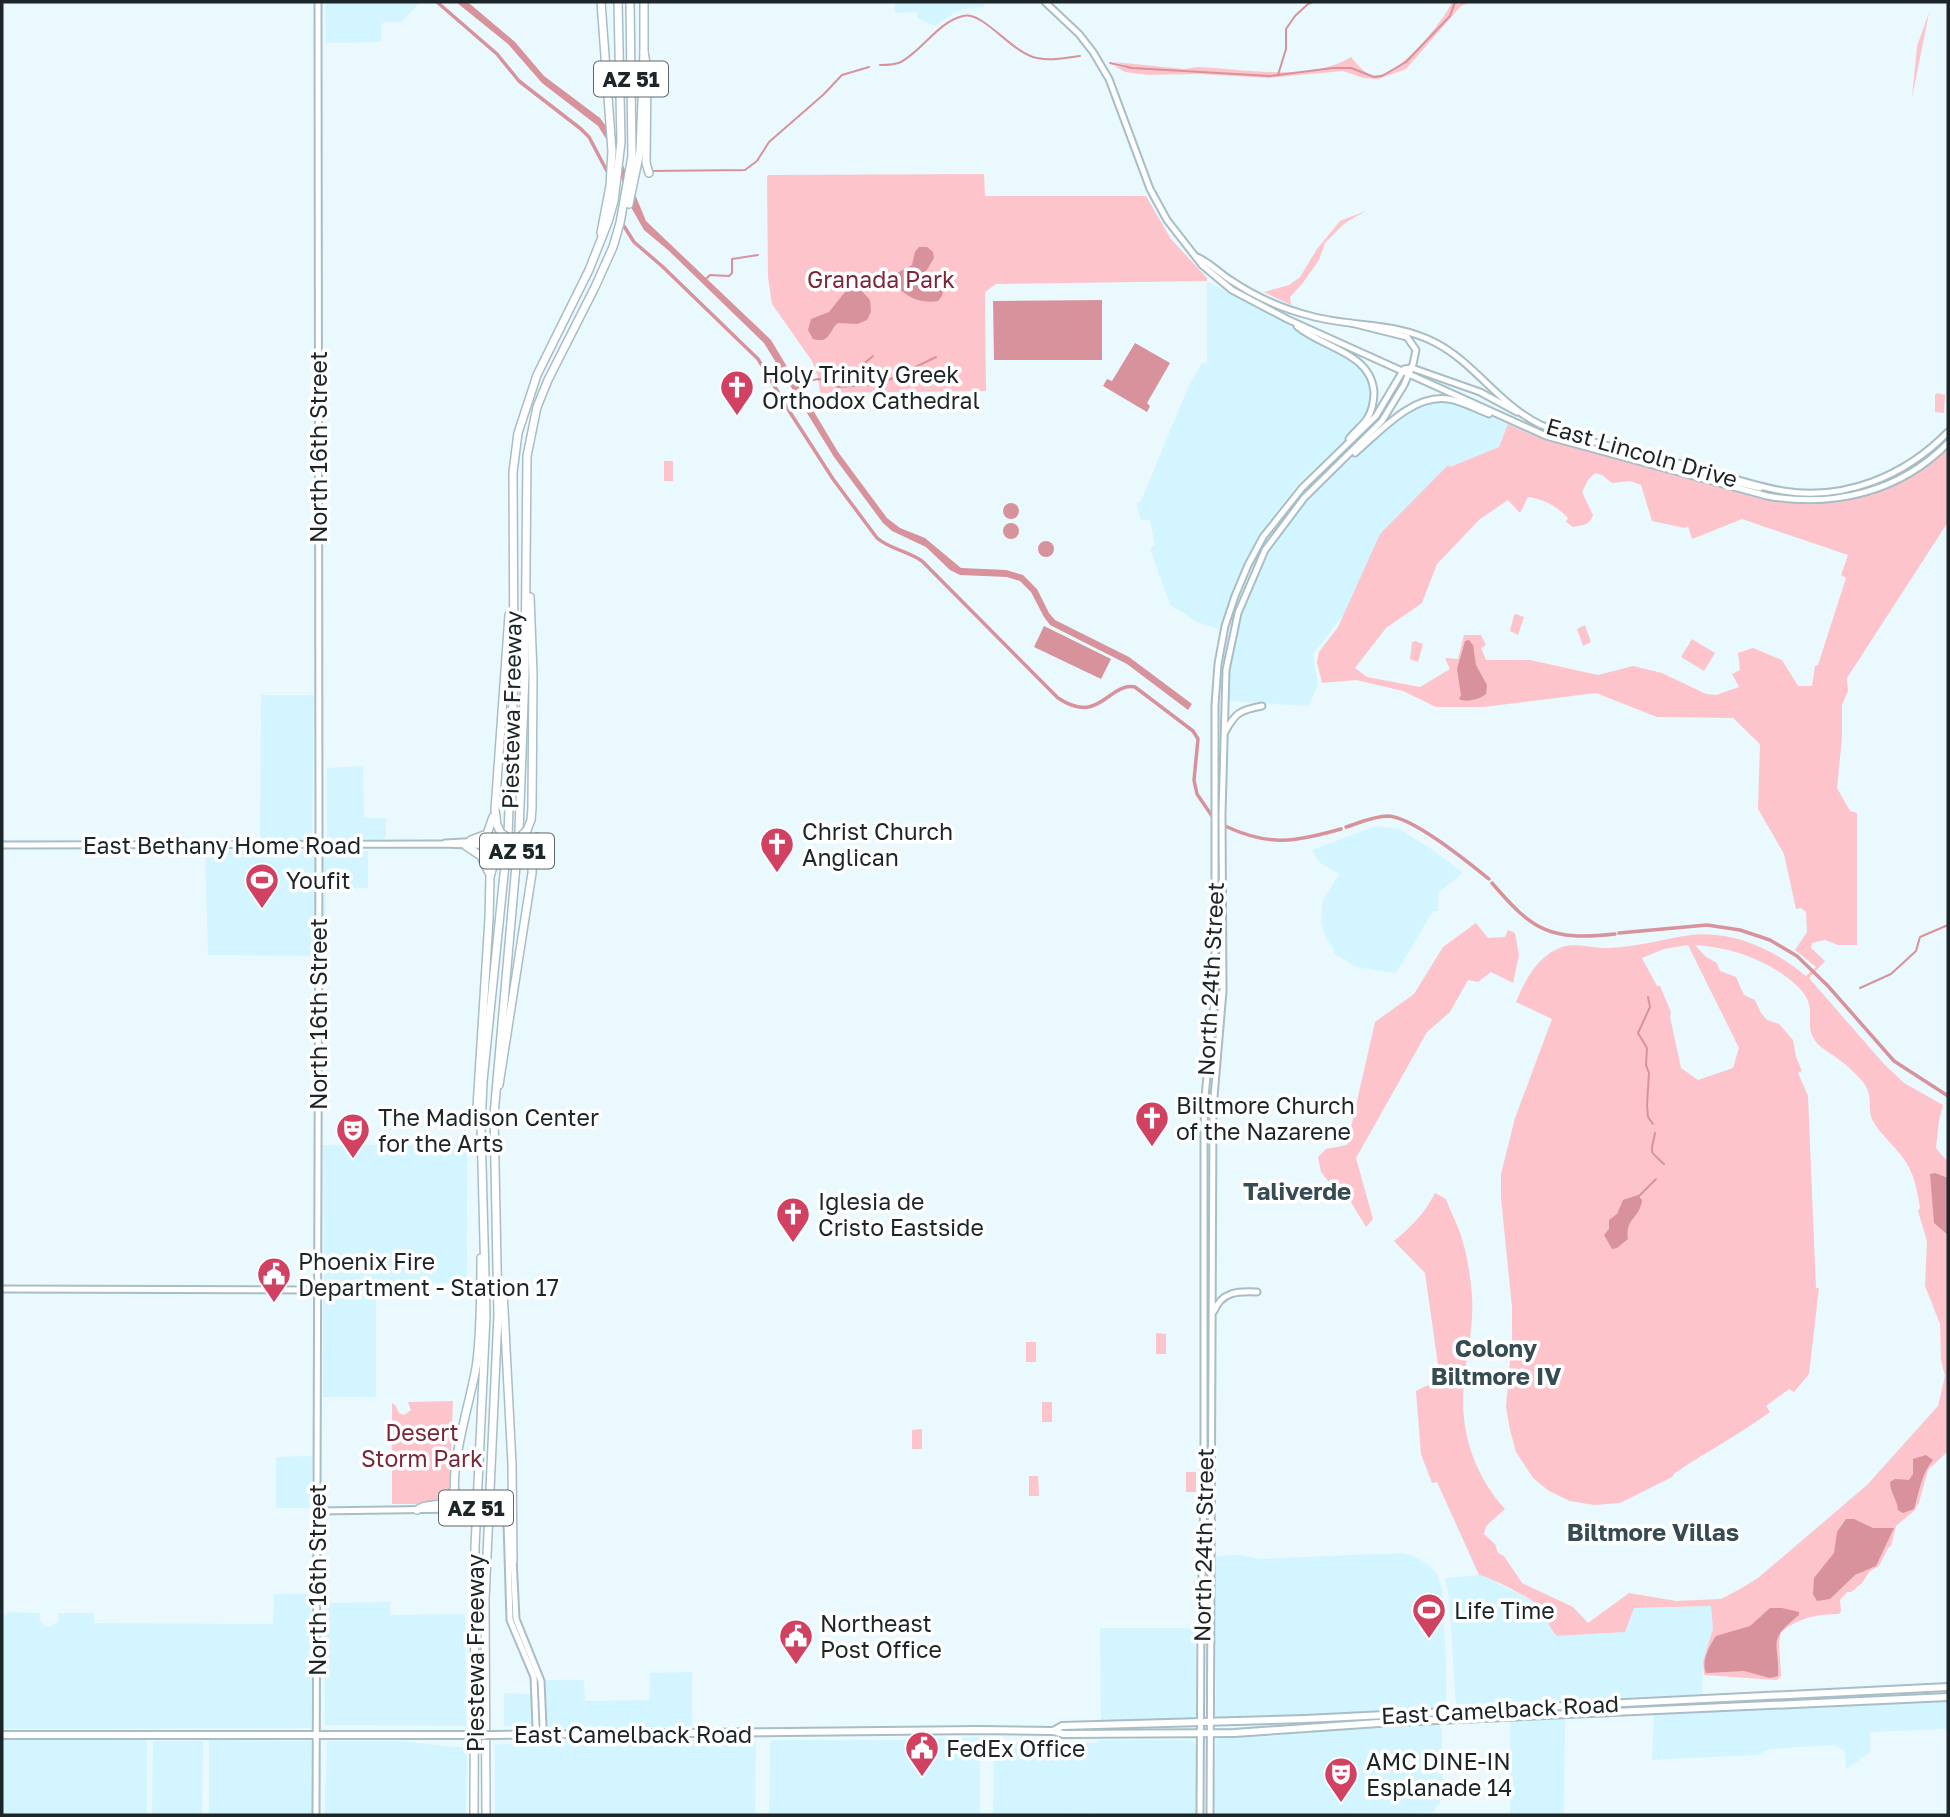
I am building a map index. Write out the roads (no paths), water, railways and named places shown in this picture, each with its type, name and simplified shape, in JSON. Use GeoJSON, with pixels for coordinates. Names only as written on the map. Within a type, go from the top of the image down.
{"type":"FeatureCollection","features":[{"type":"Feature","properties":{"kind":"highway"},"geometry":{"type":"LineString","coordinates":[[601,2],[612,131],[606,219]]}},
{"type":"Feature","properties":{"kind":"highway","name":"Piestewa Freeway"},"geometry":{"type":"LineString","coordinates":[[474,1815],[475,1537],[486,1327],[481,1127],[483,1081],[508,835],[514,675],[513,471],[518,433],[537,375],[600,244],[618,176],[621,142],[618,2]]}},
{"type":"Feature","properties":{"kind":"highway","name":"Piestewa Freeway"},"geometry":{"type":"LineString","coordinates":[[486,1815],[485,1599],[498,1364],[498,1263],[493,1127],[519,831],[525,674],[527,456],[537,407],[560,352],[595,287],[620,223],[632,156],[630,2]]}},
{"type":"Feature","properties":{"kind":"highway"},"geometry":{"type":"LineString","coordinates":[[620,223],[628,204],[638,163],[642,132],[643,2]]}},
{"type":"Feature","properties":{"kind":"highway"},"geometry":{"type":"LineString","coordinates":[[644,52],[647,69],[646,163],[649,173]]}},
{"type":"Feature","properties":{"kind":"highway"},"geometry":{"type":"LineString","coordinates":[[481,1127],[477,1114],[477,1080],[490,877],[492,866],[509,843],[527,830],[532,808],[533,674],[530,593],[526,575]]}},
{"type":"Feature","properties":{"kind":"highway"},"geometry":{"type":"LineString","coordinates":[[513,578],[495,810],[497,825],[523,858],[528,867],[530,882]]}},
{"type":"Feature","properties":{"kind":"highway"},"geometry":{"type":"LineString","coordinates":[[490,877],[484,859],[468,843],[487,834],[495,810]]}},
{"type":"Feature","properties":{"kind":"highway"},"geometry":{"type":"LineString","coordinates":[[493,1127],[497,1115],[533,848],[537,837]]}},
{"type":"Feature","properties":{"kind":"highway"},"geometry":{"type":"LineString","coordinates":[[483,1202],[480,1217],[478,1352],[459,1443],[455,1487],[461,1509],[498,1509],[510,1504],[512,1497]]}},
{"type":"Feature","properties":{"kind":"highway"},"geometry":{"type":"LineString","coordinates":[[498,1263],[502,1272],[513,1561]]}},
{"type":"Feature","properties":{"kind":"highway"},"geometry":{"type":"LineString","coordinates":[[417,1510],[422,1506],[446,1502],[455,1487]]}},
{"type":"Feature","properties":{"kind":"main road","name":"North 16th Street"},"geometry":{"type":"LineString","coordinates":[[316,1815],[318,2]]}},
{"type":"Feature","properties":{"kind":"main road","name":"East Lincoln Drive"},"geometry":{"type":"LineString","coordinates":[[1045,2],[1070,24],[1101,65],[1114,88],[1156,201],[1173,229],[1212,275],[1232,290],[1292,321],[1402,371],[1410,371],[1553,438],[1706,480],[1718,478],[1747,486],[1812,493],[1834,491],[1869,484],[1910,464],[1948,432]]}},
{"type":"Feature","properties":{"kind":"main road","name":"East Lincoln Drive"},"geometry":{"type":"LineString","coordinates":[[1198,257],[1241,286],[1278,305],[1312,317],[1394,327],[1436,343],[1462,361],[1517,412],[1549,428],[1707,471],[1734,483]]}},
{"type":"Feature","properties":{"kind":"main road"},"geometry":{"type":"LineString","coordinates":[[1292,321],[1305,333],[1357,360],[1370,376],[1374,393],[1370,414],[1343,447]]}},
{"type":"Feature","properties":{"kind":"main road"},"geometry":{"type":"LineString","coordinates":[[1351,323],[1407,337],[1416,350],[1410,371],[1480,393],[1517,412]]}},
{"type":"Feature","properties":{"kind":"main road","name":"North 24th Street"},"geometry":{"type":"LineString","coordinates":[[1200,1815],[1205,1482],[1205,1097],[1215,991],[1215,696],[1223,638],[1244,574],[1258,546],[1302,488],[1377,415],[1402,371]]}},
{"type":"Feature","properties":{"kind":"main road","name":"North 24th Street"},"geometry":{"type":"LineString","coordinates":[[1210,1815],[1213,1101],[1223,991],[1223,735],[1224,693],[1230,648],[1238,613],[1261,557],[1288,517],[1381,421],[1410,371]]}},
{"type":"Feature","properties":{"kind":"main road"},"geometry":{"type":"LineString","coordinates":[[1338,465],[1407,410],[1428,400],[1453,400],[1512,421]]}},
{"type":"Feature","properties":{"kind":"main road","name":"East Lincoln Drive"},"geometry":{"type":"LineString","coordinates":[[1747,486],[1767,496],[1801,500],[1852,496],[1875,490],[1913,471],[1948,443]]}},
{"type":"Feature","properties":{"kind":"main road"},"geometry":{"type":"LineString","coordinates":[[1630,459],[1645,459],[1695,472],[1707,471]]}},
{"type":"Feature","properties":{"kind":"main road"},"geometry":{"type":"LineString","coordinates":[[1261,557],[1275,521],[1288,517]]}},
{"type":"Feature","properties":{"kind":"main road"},"geometry":{"type":"LineString","coordinates":[[1223,735],[1238,713],[1262,706]]}},
{"type":"Feature","properties":{"kind":"main road","name":"East Bethany Home Road"},"geometry":{"type":"LineString","coordinates":[[2,845],[509,843]]}},
{"type":"Feature","properties":{"kind":"main road"},"geometry":{"type":"LineString","coordinates":[[1204,1168],[1213,1168]]}},
{"type":"Feature","properties":{"kind":"main road"},"geometry":{"type":"LineString","coordinates":[[2,1289],[317,1290]]}},
{"type":"Feature","properties":{"kind":"main road"},"geometry":{"type":"LineString","coordinates":[[1213,1314],[1218,1302],[1229,1294],[1256,1292]]}},
{"type":"Feature","properties":{"kind":"main road"},"geometry":{"type":"LineString","coordinates":[[317,1511],[461,1509]]}},
{"type":"Feature","properties":{"kind":"main road"},"geometry":{"type":"LineString","coordinates":[[498,1509],[510,1517],[516,1619],[541,1681],[543,1726],[540,1735]]}},
{"type":"Feature","properties":{"kind":"main road"},"geometry":{"type":"LineString","coordinates":[[498,1509],[507,1522],[510,1620],[534,1677],[536,1726],[540,1735]]}},
{"type":"Feature","properties":{"kind":"main road"},"geometry":{"type":"LineString","coordinates":[[1210,1550],[1202,1621],[1211,1642]]}},
{"type":"Feature","properties":{"kind":"main road","name":"East Camelback Road"},"geometry":{"type":"LineString","coordinates":[[1054,1731],[1062,1726],[1331,1718],[1948,1687]]}},
{"type":"Feature","properties":{"kind":"main road"},"geometry":{"type":"LineString","coordinates":[[1871,1691],[1872,1700]]}},
{"type":"Feature","properties":{"kind":"main road","name":"East Camelback Road"},"geometry":{"type":"LineString","coordinates":[[2,1735],[1054,1731],[1063,1734],[1211,1733],[1948,1697]]}},
{"type":"Feature","properties":{"kind":"main road"},"geometry":{"type":"LineString","coordinates":[[1555,1706],[1557,1714]]}},
{"type":"Feature","properties":{"kind":"main road"},"geometry":{"type":"LineString","coordinates":[[1283,1730],[1307,1719]]}},
{"type":"Feature","properties":{"kind":"waterway"},"geometry":{"type":"LineString","coordinates":[[437,2],[497,54],[519,81],[589,137],[609,175]]}},
{"type":"Feature","properties":{"kind":"waterway"},"geometry":{"type":"LineString","coordinates":[[1278,75],[1286,49],[1286,29],[1295,16],[1313,2]]}},
{"type":"Feature","properties":{"kind":"waterway"},"geometry":{"type":"LineString","coordinates":[[1110,63],[1132,68],[1270,76],[1351,68],[1374,77],[1382,76],[1406,62],[1450,16],[1455,2]]}},
{"type":"Feature","properties":{"kind":"waterway"},"geometry":{"type":"LineString","coordinates":[[880,65],[901,62],[946,24],[963,16],[980,20],[1027,55],[1053,59],[1080,56]]}},
{"type":"Feature","properties":{"kind":"waterway"},"geometry":{"type":"LineString","coordinates":[[651,171],[745,170],[757,161],[769,142],[842,75],[869,67]]}},
{"type":"Feature","properties":{"kind":"waterway"},"geometry":{"type":"LineString","coordinates":[[622,223],[634,242],[758,359],[778,392]]}},
{"type":"Feature","properties":{"kind":"waterway"},"geometry":{"type":"LineString","coordinates":[[706,279],[710,275],[729,276],[732,273],[732,259],[758,255]]}},
{"type":"Feature","properties":{"kind":"waterway"},"geometry":{"type":"LineString","coordinates":[[867,291],[873,287],[895,283]]}},
{"type":"Feature","properties":{"kind":"waterway"},"geometry":{"type":"LineString","coordinates":[[826,381],[854,372],[873,356]]}},
{"type":"Feature","properties":{"kind":"waterway"},"geometry":{"type":"LineString","coordinates":[[797,382],[803,379],[818,379],[829,381],[838,387],[872,385],[891,379],[936,357]]}},
{"type":"Feature","properties":{"kind":"waterway"},"geometry":{"type":"LineString","coordinates":[[784,403],[833,479],[877,538],[922,561],[1058,698],[1072,705],[1094,706],[1117,691],[1135,687],[1193,731],[1198,739],[1194,780],[1197,794],[1212,816]]}},
{"type":"Feature","properties":{"kind":"waterway"},"geometry":{"type":"LineString","coordinates":[[1346,827],[1377,817],[1399,818],[1426,832],[1489,879]]}},
{"type":"Feature","properties":{"kind":"waterway"},"geometry":{"type":"LineString","coordinates":[[1225,826],[1269,840],[1310,837],[1341,829]]}},
{"type":"Feature","properties":{"kind":"waterway"},"geometry":{"type":"LineString","coordinates":[[1492,883],[1519,912],[1544,929],[1574,936],[1615,934]]}},
{"type":"Feature","properties":{"kind":"waterway"},"geometry":{"type":"LineString","coordinates":[[1619,933],[1707,925],[1740,930],[1770,940],[1797,956],[1828,986],[1894,1061],[1948,1096]]}},
{"type":"Feature","properties":{"kind":"waterway"},"geometry":{"type":"LineString","coordinates":[[1860,988],[1891,974],[1916,951],[1920,937],[1948,925]]}},
{"type":"Feature","properties":{"kind":"waterway"},"geometry":{"type":"LineString","coordinates":[[1648,997],[1650,1007],[1638,1033],[1647,1048],[1647,1105],[1648,1117],[1653,1124]]}},
{"type":"Feature","properties":{"kind":"waterway"},"geometry":{"type":"LineString","coordinates":[[1655,1133],[1652,1151],[1664,1164]]}},
{"type":"Feature","properties":{"kind":"waterway"},"geometry":{"type":"LineString","coordinates":[[1639,1196],[1656,1179]]}},
{"type":"Feature","properties":{"kind":"place","name":"Holy Trinity Greek Orthodox Cathedral"},"geometry":{"type":"Point","coordinates":[737,417]}},
{"type":"Feature","properties":{"kind":"place","name":"Christ Church Anglican"},"geometry":{"type":"Point","coordinates":[777,874]}},
{"type":"Feature","properties":{"kind":"place","name":"Youfit"},"geometry":{"type":"Point","coordinates":[262,910]}},
{"type":"Feature","properties":{"kind":"place","name":"Biltmore Church of the Nazarene"},"geometry":{"type":"Point","coordinates":[1152,1148]}},
{"type":"Feature","properties":{"kind":"place","name":"The Madison Center for the Arts"},"geometry":{"type":"Point","coordinates":[353,1160]}},
{"type":"Feature","properties":{"kind":"place","name":"Iglesia de Cristo Eastside"},"geometry":{"type":"Point","coordinates":[793,1244]}},
{"type":"Feature","properties":{"kind":"place","name":"Phoenix Fire Department - Station 17"},"geometry":{"type":"Point","coordinates":[274,1304]}},
{"type":"Feature","properties":{"kind":"place","name":"Life Time"},"geometry":{"type":"Point","coordinates":[1429,1640]}},
{"type":"Feature","properties":{"kind":"place","name":"Northeast Post Office"},"geometry":{"type":"Point","coordinates":[796,1666]}},
{"type":"Feature","properties":{"kind":"place","name":"FedEx Office"},"geometry":{"type":"Point","coordinates":[922,1778]}},
{"type":"Feature","properties":{"kind":"place","name":"AMC DINE-IN Esplanade 14"},"geometry":{"type":"Point","coordinates":[1341,1804]}},
{"type":"Feature","properties":{"kind":"district","name":"Taliverde"},"geometry":{"type":"Point","coordinates":[1297,1190]}},
{"type":"Feature","properties":{"kind":"district","name":"Colony Biltmore IV"},"geometry":{"type":"Point","coordinates":[1496,1361]}},
{"type":"Feature","properties":{"kind":"district","name":"Biltmore Villas"},"geometry":{"type":"Point","coordinates":[1653,1531]}},
{"type":"Feature","properties":{"kind":"park label","name":"Granada Park"},"geometry":{"type":"Point","coordinates":[881,279]}},
{"type":"Feature","properties":{"kind":"park label","name":"Desert Storm Park"},"geometry":{"type":"Point","coordinates":[422,1445]}}]}
